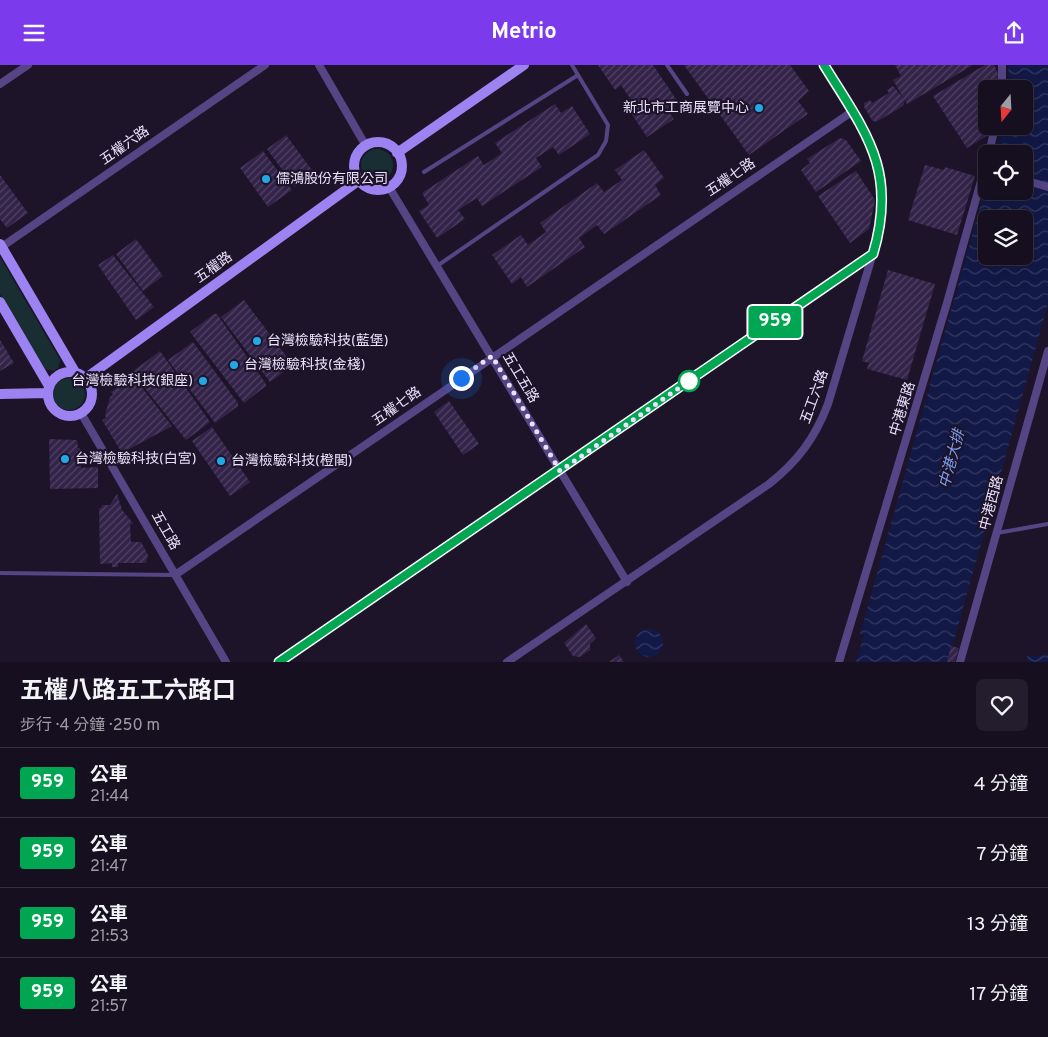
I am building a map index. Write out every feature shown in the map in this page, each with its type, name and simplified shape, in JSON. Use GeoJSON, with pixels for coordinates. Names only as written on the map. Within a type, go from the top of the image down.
{"type":"FeatureCollection","features":[{"type":"Feature","properties":{"kind":"street"},"geometry":{"type":"LineString","coordinates":[[0,84],[28,65]]}},
{"type":"Feature","properties":{"kind":"street","name":"五權六路"},"geometry":{"type":"LineString","coordinates":[[1,246],[265,65]]}},
{"type":"Feature","properties":{"kind":"street"},"geometry":{"type":"LineString","coordinates":[[319,65],[366,145]]}},
{"type":"Feature","properties":{"kind":"street"},"geometry":{"type":"LineString","coordinates":[[397,153],[524,65]]}},
{"type":"Feature","properties":{"kind":"street","name":"五工六路"},"geometry":{"type":"LineString","coordinates":[[507,662],[769,484],[789,468],[806,449],[819,427],[828,404],[873,254],[882,212],[883,191],[873,149],[853,111],[824,65]]}},
{"type":"Feature","properties":{"kind":"street"},"geometry":{"type":"LineString","coordinates":[[1002,65],[1002,80]]}},
{"type":"Feature","properties":{"kind":"street","name":"五權七路"},"geometry":{"type":"LineString","coordinates":[[175,575],[492,356],[853,111]]}},
{"type":"Feature","properties":{"kind":"street"},"geometry":{"type":"LineString","coordinates":[[386,144],[397,153],[400,159],[401,172],[389,187],[383,189],[369,188],[358,181],[354,161],[356,155],[366,145],[386,144]]}},
{"type":"Feature","properties":{"kind":"street","name":"五權路"},"geometry":{"type":"LineString","coordinates":[[86,378],[358,181]]}},
{"type":"Feature","properties":{"kind":"street"},"geometry":{"type":"LineString","coordinates":[[1033,183],[1048,187]]}},
{"type":"Feature","properties":{"kind":"street","name":"五工五路"},"geometry":{"type":"LineString","coordinates":[[389,187],[626,582]]}},
{"type":"Feature","properties":{"kind":"street","name":"中港東路"},"geometry":{"type":"LineString","coordinates":[[839,662],[937,339],[978,195]]}},
{"type":"Feature","properties":{"kind":"street"},"geometry":{"type":"LineString","coordinates":[[0,302],[48,389],[50,404],[58,413],[70,416],[81,413],[92,400],[92,388],[86,378],[75,372],[1,246]]}},
{"type":"Feature","properties":{"kind":"street"},"geometry":{"type":"LineString","coordinates":[[279,662],[560,471],[873,254]]}},
{"type":"Feature","properties":{"kind":"street","name":"中港西路"},"geometry":{"type":"LineString","coordinates":[[960,662],[1048,351]]}},
{"type":"Feature","properties":{"kind":"street"},"geometry":{"type":"LineString","coordinates":[[0,394],[48,389],[62,373],[75,372]]}},
{"type":"Feature","properties":{"kind":"street","name":"五工路"},"geometry":{"type":"LineString","coordinates":[[81,413],[226,662]]}},
{"type":"Feature","properties":{"kind":"lane"},"geometry":{"type":"LineString","coordinates":[[437,266],[598,155],[606,141],[608,125],[572,65]]}},
{"type":"Feature","properties":{"kind":"lane"},"geometry":{"type":"LineString","coordinates":[[667,65],[687,94]]}},
{"type":"Feature","properties":{"kind":"lane"},"geometry":{"type":"LineString","coordinates":[[424,171],[578,75]]}},
{"type":"Feature","properties":{"kind":"lane"},"geometry":{"type":"LineString","coordinates":[[997,533],[1048,524]]}},
{"type":"Feature","properties":{"kind":"lane"},"geometry":{"type":"LineString","coordinates":[[0,573],[175,575]]}},
{"type":"Feature","properties":{"kind":"green space"},"geometry":{"type":"Polygon","coordinates":[[[377,149],[383,150],[388,154],[392,159],[392,171],[388,176],[383,180],[377,181],[371,180],[366,176],[362,171],[361,165],[362,159],[366,154],[371,150],[377,149]]]}},
{"type":"Feature","properties":{"kind":"green space"},"geometry":{"type":"Polygon","coordinates":[[[0,257],[60,360],[58,368],[54,371],[45,369],[0,294],[0,257]]]}},
{"type":"Feature","properties":{"kind":"green space"},"geometry":{"type":"Polygon","coordinates":[[[69,378],[75,379],[80,383],[84,388],[84,400],[80,405],[75,409],[69,410],[63,409],[58,405],[54,400],[53,394],[54,388],[58,383],[63,379],[69,378]]]}},
{"type":"Feature","properties":{"kind":"water","name":"中港大排"},"geometry":{"type":"Polygon","coordinates":[[[1008,65],[1048,65],[1048,304],[948,662],[856,662],[864,635],[860,634],[978,214],[978,265],[1033,265],[1033,210],[979,210],[982,200],[1033,200],[1033,145],[997,145],[1000,135],[1033,135],[1033,80],[1009,80],[1008,65]]]}},
{"type":"Feature","properties":{"kind":"water"},"geometry":{"type":"Polygon","coordinates":[[[649,629],[659,633],[663,643],[659,653],[649,657],[639,653],[635,643],[639,633],[649,629]]]}},
{"type":"Feature","properties":{"kind":"water"},"geometry":{"type":"Polygon","coordinates":[[[1048,655],[1048,662],[1028,662],[1027,656],[1048,655]]]}},
{"type":"Feature","properties":{"kind":"building"},"geometry":{"type":"Polygon","coordinates":[[[598,65],[653,65],[678,102],[667,109],[674,119],[647,137],[627,107],[633,103],[621,85],[615,90],[598,65]]]}},
{"type":"Feature","properties":{"kind":"building","name":"新北市工商展覽中心"},"geometry":{"type":"Polygon","coordinates":[[[684,65],[790,65],[809,91],[798,101],[808,114],[749,155],[684,65]]]}},
{"type":"Feature","properties":{"kind":"building"},"geometry":{"type":"Polygon","coordinates":[[[895,65],[973,65],[907,104],[905,100],[903,106],[876,122],[872,120],[864,107],[864,103],[870,100],[872,103],[889,93],[887,90],[893,86],[904,99],[893,80],[901,76],[895,65]]]}},
{"type":"Feature","properties":{"kind":"building"},"geometry":{"type":"Polygon","coordinates":[[[985,65],[994,65],[998,74],[997,80],[978,80],[978,135],[988,135],[967,148],[933,96],[985,65]]]}},
{"type":"Feature","properties":{"kind":"building"},"geometry":{"type":"Polygon","coordinates":[[[555,104],[561,113],[572,106],[590,134],[559,155],[553,147],[536,158],[542,167],[482,206],[477,198],[458,210],[465,219],[437,238],[419,211],[429,205],[422,193],[478,156],[484,165],[502,153],[495,143],[555,104]]]}},
{"type":"Feature","properties":{"kind":"building","name":"儒鴻股份有限公司"},"geometry":{"type":"Polygon","coordinates":[[[286,135],[314,173],[295,187],[267,149],[286,135]]]}},
{"type":"Feature","properties":{"kind":"building"},"geometry":{"type":"Polygon","coordinates":[[[840,138],[846,140],[861,161],[816,192],[801,170],[810,163],[807,159],[840,138]]]}},
{"type":"Feature","properties":{"kind":"building"},"geometry":{"type":"Polygon","coordinates":[[[644,150],[664,178],[655,185],[661,195],[604,234],[597,225],[579,238],[585,247],[527,287],[521,277],[512,284],[492,255],[521,235],[528,245],[546,232],[540,223],[597,183],[604,192],[622,180],[615,170],[644,150]]]}},
{"type":"Feature","properties":{"kind":"building","name":"儒鴻股份有限公司"},"geometry":{"type":"Polygon","coordinates":[[[263,151],[292,190],[268,207],[240,168],[263,151]]]}},
{"type":"Feature","properties":{"kind":"building"},"geometry":{"type":"Polygon","coordinates":[[[925,165],[944,170],[945,167],[975,176],[957,235],[908,220],[925,165]]]}},
{"type":"Feature","properties":{"kind":"building"},"geometry":{"type":"Polygon","coordinates":[[[856,171],[875,200],[869,229],[850,243],[818,196],[856,171]]]}},
{"type":"Feature","properties":{"kind":"building"},"geometry":{"type":"Polygon","coordinates":[[[0,175],[28,213],[7,228],[0,219],[0,175]]]}},
{"type":"Feature","properties":{"kind":"building"},"geometry":{"type":"Polygon","coordinates":[[[136,239],[163,276],[143,291],[116,254],[136,239]]]}},
{"type":"Feature","properties":{"kind":"building"},"geometry":{"type":"Polygon","coordinates":[[[113,255],[154,307],[136,320],[98,265],[113,255]]]}},
{"type":"Feature","properties":{"kind":"building"},"geometry":{"type":"Polygon","coordinates":[[[888,270],[935,284],[907,380],[867,369],[869,363],[862,361],[888,270]]]}},
{"type":"Feature","properties":{"kind":"building","name":"台灣檢驗科技(藍堡)"},"geometry":{"type":"Polygon","coordinates":[[[244,300],[293,365],[270,382],[221,317],[244,300]]]}},
{"type":"Feature","properties":{"kind":"building","name":"台灣檢驗科技(金棧)"},"geometry":{"type":"Polygon","coordinates":[[[214,314],[217,314],[266,384],[266,386],[244,403],[190,332],[214,314]]]}},
{"type":"Feature","properties":{"kind":"building"},"geometry":{"type":"Polygon","coordinates":[[[0,340],[14,363],[0,371],[0,340]]]}},
{"type":"Feature","properties":{"kind":"building","name":"台灣檢驗科技(銀座)"},"geometry":{"type":"Polygon","coordinates":[[[193,342],[238,403],[238,406],[215,423],[168,360],[193,342]]]}},
{"type":"Feature","properties":{"kind":"building"},"geometry":{"type":"Polygon","coordinates":[[[160,351],[210,422],[186,440],[132,372],[160,351]]]}},
{"type":"Feature","properties":{"kind":"building"},"geometry":{"type":"Polygon","coordinates":[[[133,376],[172,426],[122,453],[102,420],[106,418],[105,415],[110,397],[113,395],[111,392],[133,376]]]}},
{"type":"Feature","properties":{"kind":"building"},"geometry":{"type":"Polygon","coordinates":[[[449,401],[479,444],[463,455],[434,412],[449,401]]]}},
{"type":"Feature","properties":{"kind":"building","name":"台灣檢驗科技(橙閣)"},"geometry":{"type":"Polygon","coordinates":[[[212,427],[250,482],[230,496],[192,441],[212,427]]]}},
{"type":"Feature","properties":{"kind":"building","name":"台灣檢驗科技(白宮)"},"geometry":{"type":"Polygon","coordinates":[[[49,439],[77,440],[78,448],[80,448],[81,468],[98,467],[98,488],[50,489],[49,439]]]}},
{"type":"Feature","properties":{"kind":"building"},"geometry":{"type":"Polygon","coordinates":[[[117,494],[122,510],[133,523],[130,525],[131,542],[141,542],[148,555],[146,563],[118,563],[118,567],[112,567],[112,563],[100,564],[99,508],[102,505],[110,505],[117,494]]]}},
{"type":"Feature","properties":{"kind":"building"},"geometry":{"type":"Polygon","coordinates":[[[586,624],[596,638],[590,644],[590,650],[580,657],[573,656],[564,643],[586,624]]]}},
{"type":"Feature","properties":{"kind":"building"},"geometry":{"type":"Polygon","coordinates":[[[951,646],[959,648],[955,662],[947,662],[951,646]]]}},
{"type":"Feature","properties":{"kind":"building"},"geometry":{"type":"Polygon","coordinates":[[[619,655],[624,662],[609,662],[619,655]]]}},
{"type":"Feature","properties":{"kind":"bus line","name":"959"},"geometry":{"type":"LineString","coordinates":[[279,662],[560,471],[873,254],[882,212],[883,191],[880,169],[864,129],[824,65]]}},
{"type":"Feature","properties":{"kind":"place","name":"新北市工商展覽中心"},"geometry":{"type":"Point","coordinates":[759,108]}},
{"type":"Feature","properties":{"kind":"place","name":"儒鴻股份有限公司"},"geometry":{"type":"Point","coordinates":[266,179]}},
{"type":"Feature","properties":{"kind":"place","name":"台灣檢驗科技(藍堡)"},"geometry":{"type":"Point","coordinates":[257,341]}},
{"type":"Feature","properties":{"kind":"place","name":"台灣檢驗科技(金棧)"},"geometry":{"type":"Point","coordinates":[234,365]}},
{"type":"Feature","properties":{"kind":"place","name":"台灣檢驗科技(銀座)"},"geometry":{"type":"Point","coordinates":[203,381]}},
{"type":"Feature","properties":{"kind":"place","name":"台灣檢驗科技(白宮)"},"geometry":{"type":"Point","coordinates":[65,459]}},
{"type":"Feature","properties":{"kind":"place","name":"台灣檢驗科技(橙閣)"},"geometry":{"type":"Point","coordinates":[221,461]}},
{"type":"Feature","properties":{"kind":"route"},"geometry":{"type":"LineString","coordinates":[[461,378],[492,356],[560,471],[689,381]]}}]}
